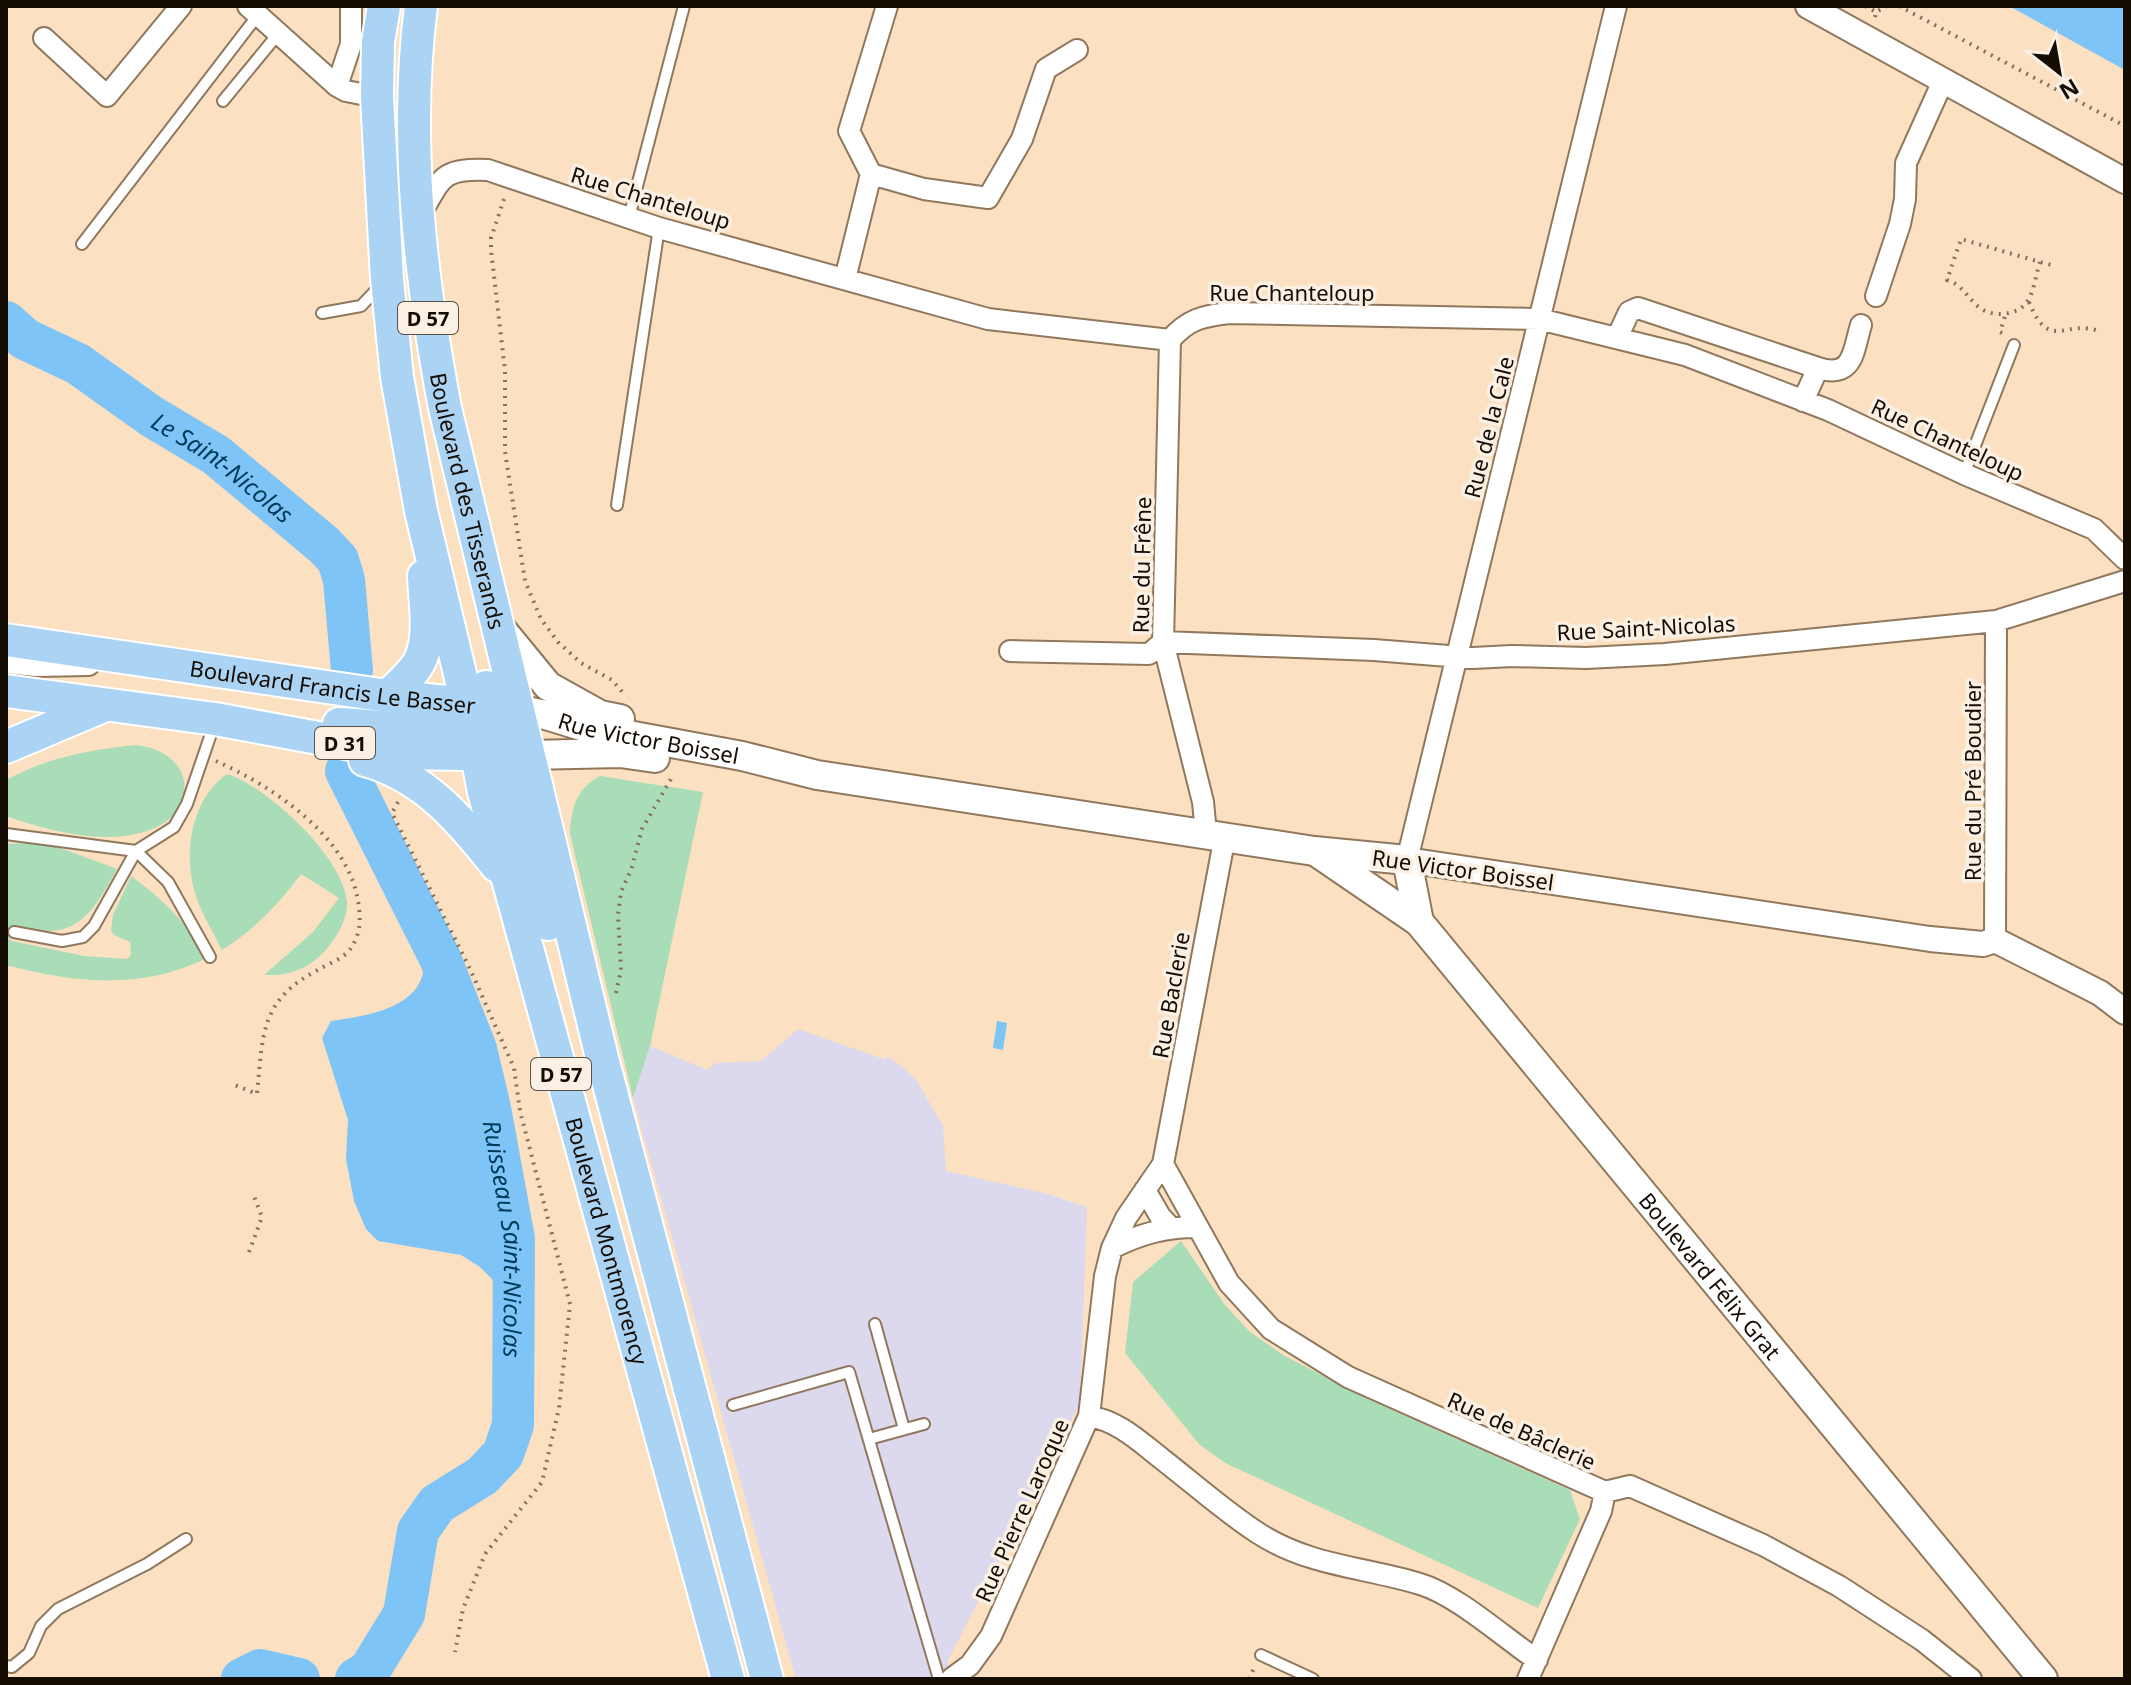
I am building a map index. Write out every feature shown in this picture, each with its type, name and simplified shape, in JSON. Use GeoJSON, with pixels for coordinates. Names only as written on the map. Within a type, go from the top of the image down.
{"type":"FeatureCollection","features":[{"type":"Feature","properties":{"kind":"main road","name":"Boulevard des Tisserands"},"geometry":{"type":"LineString","coordinates":[[384,6],[378,42],[377,97],[387,279],[397,377],[421,511]]}},
{"type":"Feature","properties":{"kind":"main road","name":"Boulevard des Tisserands"},"geometry":{"type":"LineString","coordinates":[[421,6],[416,47],[417,220],[429,323],[445,408],[496,623],[493,729]]}},
{"type":"Feature","properties":{"kind":"main road"},"geometry":{"type":"LineString","coordinates":[[388,696],[422,658],[421,511]]}},
{"type":"Feature","properties":{"kind":"main road"},"geometry":{"type":"LineString","coordinates":[[6,691],[215,719],[493,729],[479,658],[421,511]]}},
{"type":"Feature","properties":{"kind":"main road"},"geometry":{"type":"LineString","coordinates":[[496,623],[548,686],[600,715],[746,744],[783,768]]}},
{"type":"Feature","properties":{"kind":"main road","name":"Boulevard Francis Le Basser"},"geometry":{"type":"LineString","coordinates":[[6,640],[388,696],[493,729]]}},
{"type":"Feature","properties":{"kind":"main road"},"geometry":{"type":"LineString","coordinates":[[6,747],[106,705]]}},
{"type":"Feature","properties":{"kind":"main road","name":"Rue Victor Boissel"},"geometry":{"type":"LineString","coordinates":[[493,729],[546,715],[585,727],[908,790],[1314,851],[1407,860]]}},
{"type":"Feature","properties":{"kind":"main road"},"geometry":{"type":"LineString","coordinates":[[215,719],[378,763],[411,780],[440,799],[468,828],[508,881]]}},
{"type":"Feature","properties":{"kind":"main road","name":"Rue Victor Boissel"},"geometry":{"type":"LineString","coordinates":[[493,729],[620,753],[742,768],[783,768]]}},
{"type":"Feature","properties":{"kind":"main road","name":"Boulevard Montmorency"},"geometry":{"type":"LineString","coordinates":[[493,729],[508,881],[728,1679]]}},
{"type":"Feature","properties":{"kind":"main road","name":"Boulevard Montmorency"},"geometry":{"type":"LineString","coordinates":[[493,729],[578,958],[767,1679]]}},
{"type":"Feature","properties":{"kind":"main road"},"geometry":{"type":"LineString","coordinates":[[1314,851],[1419,922]]}},
{"type":"Feature","properties":{"kind":"main road","name":"Boulevard Félix Grat"},"geometry":{"type":"LineString","coordinates":[[1407,860],[1419,922],[2043,1679]]}},
{"type":"Feature","properties":{"kind":"street"},"geometry":{"type":"LineString","coordinates":[[44,38],[107,96],[181,6]]}},
{"type":"Feature","properties":{"kind":"street"},"geometry":{"type":"LineString","coordinates":[[337,86],[351,44],[351,6]]}},
{"type":"Feature","properties":{"kind":"street"},"geometry":{"type":"LineString","coordinates":[[845,279],[871,174],[849,131],[887,6]]}},
{"type":"Feature","properties":{"kind":"street","name":"Rue de la Cale"},"geometry":{"type":"LineString","coordinates":[[1407,860],[1616,6]]}},
{"type":"Feature","properties":{"kind":"street"},"geometry":{"type":"LineString","coordinates":[[1808,6],[2125,181]]}},
{"type":"Feature","properties":{"kind":"street"},"geometry":{"type":"LineString","coordinates":[[253,10],[337,86],[346,91],[377,97]]}},
{"type":"Feature","properties":{"kind":"street"},"geometry":{"type":"LineString","coordinates":[[871,174],[924,189],[988,198],[1022,139],[1046,69],[1077,50]]}},
{"type":"Feature","properties":{"kind":"street"},"geometry":{"type":"LineString","coordinates":[[1876,296],[1900,224],[1905,199],[1906,163],[1943,81]]}},
{"type":"Feature","properties":{"kind":"street","name":"Rue Chanteloup"},"geometry":{"type":"LineString","coordinates":[[417,220],[443,177],[462,169],[488,170],[659,228],[988,319],[1170,340],[1182,326],[1198,317],[1229,313],[1539,319],[1685,355],[1803,401],[2094,529],[2125,559]]}},
{"type":"Feature","properties":{"kind":"street"},"geometry":{"type":"LineString","coordinates":[[1617,338],[1629,312],[1638,308],[1831,372],[1841,371],[1849,364],[1861,325]]}},
{"type":"Feature","properties":{"kind":"street"},"geometry":{"type":"LineString","coordinates":[[1715,367],[1726,337]]}},
{"type":"Feature","properties":{"kind":"street","name":"Rue du Frêne"},"geometry":{"type":"LineString","coordinates":[[1170,340],[1163,642],[1203,802],[1216,835]]}},
{"type":"Feature","properties":{"kind":"street"},"geometry":{"type":"LineString","coordinates":[[1803,401],[1818,368]]}},
{"type":"Feature","properties":{"kind":"street","name":"Rue Saint-Nicolas"},"geometry":{"type":"LineString","coordinates":[[1163,642],[1457,656],[1586,658],[1665,654],[1996,621],[2125,581]]}},
{"type":"Feature","properties":{"kind":"street","name":"Rue du Pré Boudier"},"geometry":{"type":"LineString","coordinates":[[1995,940],[1996,621]]}},
{"type":"Feature","properties":{"kind":"street"},"geometry":{"type":"LineString","coordinates":[[1010,651],[1149,654],[1163,642]]}},
{"type":"Feature","properties":{"kind":"street","name":"Boulevard Francis Le Basser"},"geometry":{"type":"LineString","coordinates":[[6,661],[37,664],[151,662]]}},
{"type":"Feature","properties":{"kind":"street","name":"Rue Baclerie"},"geometry":{"type":"LineString","coordinates":[[1145,1190],[1163,1164],[1216,835]]}},
{"type":"Feature","properties":{"kind":"street","name":"Rue Victor Boissel"},"geometry":{"type":"LineString","coordinates":[[1407,860],[1930,939],[1983,944],[1995,940],[2100,993],[2125,1012]]}},
{"type":"Feature","properties":{"kind":"street"},"geometry":{"type":"LineString","coordinates":[[1112,1248],[1143,1234],[1170,1227],[1196,1227],[1163,1164]]}},
{"type":"Feature","properties":{"kind":"street"},"geometry":{"type":"LineString","coordinates":[[1145,1190],[1170,1227]]}},
{"type":"Feature","properties":{"kind":"street","name":"Rue Pierre Laroque"},"geometry":{"type":"LineString","coordinates":[[962,1676],[991,1636],[1089,1416],[1105,1276],[1112,1248],[1126,1218],[1145,1190]]}},
{"type":"Feature","properties":{"kind":"street","name":"Rue de Bâclerie"},"geometry":{"type":"LineString","coordinates":[[1196,1227],[1229,1283],[1271,1329],[1348,1377],[1605,1492],[1630,1486],[1763,1545],[1839,1586],[1922,1640],[1971,1679]]}},
{"type":"Feature","properties":{"kind":"street"},"geometry":{"type":"LineString","coordinates":[[1089,1416],[1105,1419],[1128,1433],[1236,1517],[1279,1545],[1355,1571],[1422,1584],[1451,1599],[1532,1670],[1601,1511],[1605,1492]]}},
{"type":"Feature","properties":{"kind":"lane"},"geometry":{"type":"LineString","coordinates":[[629,217],[684,6]]}},
{"type":"Feature","properties":{"kind":"lane"},"geometry":{"type":"LineString","coordinates":[[82,244],[253,10]]}},
{"type":"Feature","properties":{"kind":"lane"},"geometry":{"type":"LineString","coordinates":[[223,101],[278,34]]}},
{"type":"Feature","properties":{"kind":"lane"},"geometry":{"type":"LineString","coordinates":[[617,505],[659,228]]}},
{"type":"Feature","properties":{"kind":"lane"},"geometry":{"type":"LineString","coordinates":[[322,313],[361,306],[387,279]]}},
{"type":"Feature","properties":{"kind":"lane"},"geometry":{"type":"LineString","coordinates":[[1964,474],[2014,345]]}},
{"type":"Feature","properties":{"kind":"lane"},"geometry":{"type":"LineString","coordinates":[[14,932],[62,941],[83,937],[94,926],[136,851],[174,827],[187,804],[215,719]]}},
{"type":"Feature","properties":{"kind":"lane"},"geometry":{"type":"LineString","coordinates":[[6,834],[136,851],[168,882],[210,957]]}},
{"type":"Feature","properties":{"kind":"lane"},"geometry":{"type":"LineString","coordinates":[[875,1324],[904,1429]]}},
{"type":"Feature","properties":{"kind":"lane"},"geometry":{"type":"LineString","coordinates":[[733,1405],[849,1372],[939,1679]]}},
{"type":"Feature","properties":{"kind":"lane"},"geometry":{"type":"LineString","coordinates":[[869,1439],[924,1424]]}},
{"type":"Feature","properties":{"kind":"lane"},"geometry":{"type":"LineString","coordinates":[[6,1666],[12,1667],[29,1653],[41,1626],[58,1609],[147,1564],[186,1539]]}},
{"type":"Feature","properties":{"kind":"lane"},"geometry":{"type":"LineString","coordinates":[[1261,1655],[1313,1679]]}},
{"type":"Feature","properties":{"kind":"path"},"geometry":{"type":"LineString","coordinates":[[1865,6],[1876,12],[1887,6]]}},
{"type":"Feature","properties":{"kind":"path"},"geometry":{"type":"LineString","coordinates":[[1899,6],[2125,126]]}},
{"type":"Feature","properties":{"kind":"path"},"geometry":{"type":"LineString","coordinates":[[512,178],[494,227],[491,250],[505,371],[505,452],[522,572],[541,619],[558,642],[581,663],[612,680],[625,694],[627,721]]}},
{"type":"Feature","properties":{"kind":"path"},"geometry":{"type":"LineString","coordinates":[[2040,262],[2029,300],[2021,308],[2006,313],[1990,313],[1980,308],[1958,284],[1947,280],[1961,239],[2052,265]]}},
{"type":"Feature","properties":{"kind":"path"},"geometry":{"type":"LineString","coordinates":[[2029,300],[2036,316],[2051,331],[2061,333],[2084,327],[2101,332]]}},
{"type":"Feature","properties":{"kind":"path"},"geometry":{"type":"LineString","coordinates":[[205,756],[252,777],[292,805],[331,845],[347,867],[355,885],[359,909],[360,931],[347,954],[298,981],[279,998],[266,1022],[257,1094],[235,1085]]}},
{"type":"Feature","properties":{"kind":"path"},"geometry":{"type":"LineString","coordinates":[[614,1003],[621,970],[618,914],[621,892],[631,870],[642,829],[681,761]]}},
{"type":"Feature","properties":{"kind":"path"},"geometry":{"type":"LineString","coordinates":[[411,780],[392,813],[471,971],[514,1068],[520,1111],[570,1304],[559,1408],[542,1482],[485,1554],[463,1609],[455,1652]]}},
{"type":"Feature","properties":{"kind":"path"},"geometry":{"type":"LineString","coordinates":[[249,1252],[262,1217],[253,1194]]}},
{"type":"Feature","properties":{"kind":"shaded area"},"geometry":{"type":"Polygon","coordinates":[[[798,1029],[886,1060],[888,1056],[915,1078],[943,1126],[946,1171],[1044,1193],[1087,1207],[1080,1403],[948,1660],[948,1679],[796,1679],[633,1098],[650,1046],[707,1070],[716,1063],[761,1061],[798,1029]]]}},
{"type":"Feature","properties":{"kind":"green space"},"geometry":{"type":"Polygon","coordinates":[[[134,745],[155,750],[171,759],[181,771],[185,785],[183,800],[175,814],[160,825],[140,833],[107,837],[55,830],[6,816],[6,780],[68,756],[134,745]]]}},
{"type":"Feature","properties":{"kind":"green space"},"geometry":{"type":"Polygon","coordinates":[[[227,774],[263,794],[303,828],[321,848],[344,889],[347,907],[335,938],[315,960],[292,972],[264,975],[313,932],[339,898],[301,874],[265,916],[222,950],[204,915],[191,878],[190,845],[198,812],[205,798],[227,774]]]}},
{"type":"Feature","properties":{"kind":"green space"},"geometry":{"type":"Polygon","coordinates":[[[600,776],[703,792],[650,1046],[633,1098],[570,834],[576,800],[585,787],[600,776]]]}},
{"type":"Feature","properties":{"kind":"green space"},"geometry":{"type":"Polygon","coordinates":[[[6,844],[55,846],[117,869],[98,901],[78,922],[51,931],[13,926],[9,939],[12,941],[84,956],[127,959],[131,955],[130,942],[111,931],[113,915],[131,876],[174,913],[205,959],[156,976],[107,980],[56,976],[6,965],[6,844]]]}},
{"type":"Feature","properties":{"kind":"green space"},"geometry":{"type":"Polygon","coordinates":[[[1181,1241],[1225,1305],[1249,1331],[1283,1355],[1370,1400],[1570,1490],[1580,1519],[1538,1608],[1225,1463],[1199,1444],[1125,1353],[1133,1282],[1181,1241]]]}},
{"type":"Feature","properties":{"kind":"water"},"geometry":{"type":"Polygon","coordinates":[[[2009,6],[2125,6],[2125,70],[2009,6]]]}},
{"type":"Feature","properties":{"kind":"water"},"geometry":{"type":"Polygon","coordinates":[[[424,960],[473,1068],[499,1286],[480,1267],[461,1255],[378,1241],[366,1229],[354,1201],[346,1159],[348,1120],[322,1038],[331,1021],[377,1012],[405,999],[416,989],[424,960]]]}},
{"type":"Feature","properties":{"kind":"water"},"geometry":{"type":"Polygon","coordinates":[[[997,1021],[1007,1023],[1003,1050],[993,1048],[997,1021]]]}},
{"type":"Feature","properties":{"kind":"waterway","name":"Le Saint-Nicolas"},"geometry":{"type":"LineString","coordinates":[[6,322],[25,339],[78,364],[151,416],[216,455],[324,545],[338,560],[344,580],[352,670]]}},
{"type":"Feature","properties":{"kind":"waterway","name":"Ruisseau Saint-Nicolas"},"geometry":{"type":"LineString","coordinates":[[346,771],[440,958],[476,1049],[514,1239],[513,1425],[503,1454],[482,1476],[437,1504],[418,1531],[404,1614],[369,1671],[356,1679]]}},
{"type":"Feature","properties":{"kind":"waterway","name":"Ruisseau Saint-Nicolas"},"geometry":{"type":"LineString","coordinates":[[242,1679],[260,1670],[299,1679]]}}]}
